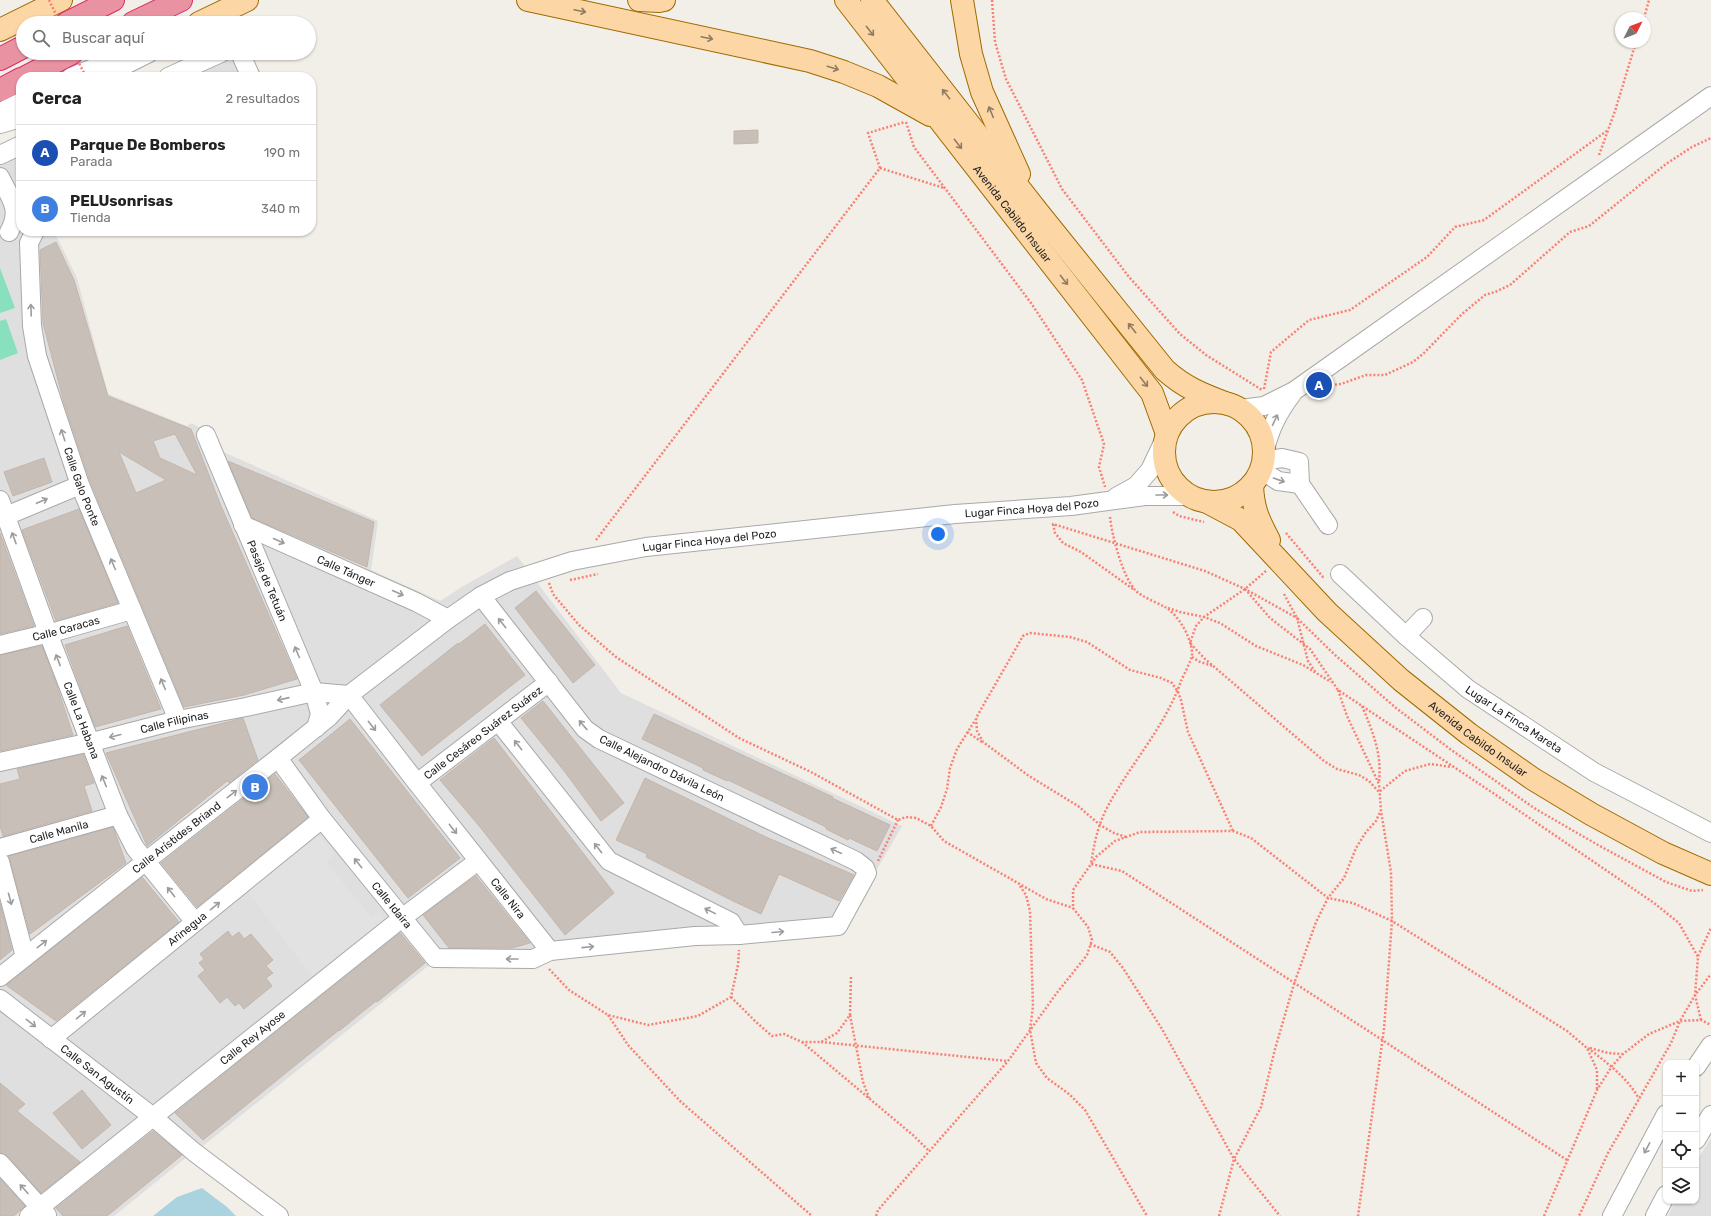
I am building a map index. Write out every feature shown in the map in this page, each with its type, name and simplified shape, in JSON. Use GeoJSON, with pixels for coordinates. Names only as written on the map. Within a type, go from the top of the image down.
{"type":"FeatureCollection","features":[{"type":"Feature","properties":{"kind":"highway"},"geometry":{"type":"LineString","coordinates":[[81,16],[113,0]]}},
{"type":"Feature","properties":{"kind":"highway"},"geometry":{"type":"LineString","coordinates":[[148,16],[181,0]]}},
{"type":"Feature","properties":{"kind":"highway"},"geometry":{"type":"LineString","coordinates":[[0,59],[16,50]]}},
{"type":"Feature","properties":{"kind":"highway"},"geometry":{"type":"LineString","coordinates":[[36,72],[59,60]]}},
{"type":"Feature","properties":{"kind":"highway"},"geometry":{"type":"LineString","coordinates":[[0,90],[16,82]]}},
{"type":"Feature","properties":{"kind":"main road"},"geometry":{"type":"LineString","coordinates":[[28,16],[61,0]]}},
{"type":"Feature","properties":{"kind":"main road"},"geometry":{"type":"LineString","coordinates":[[214,16],[247,0]]}},
{"type":"Feature","properties":{"kind":"main road"},"geometry":{"type":"LineString","coordinates":[[528,0],[810,61],[844,72],[878,86],[938,119]]}},
{"type":"Feature","properties":{"kind":"main road"},"geometry":{"type":"LineString","coordinates":[[639,0],[664,0]]}},
{"type":"Feature","properties":{"kind":"main road","name":"Avenida Cabildo Insular"},"geometry":{"type":"LineString","coordinates":[[846,0],[1152,393],[1167,434]]}},
{"type":"Feature","properties":{"kind":"main road","name":"Avenida Cabildo Insular"},"geometry":{"type":"LineString","coordinates":[[872,0],[1037,211],[1165,370],[1178,381],[1196,392],[1233,406]]}},
{"type":"Feature","properties":{"kind":"main road"},"geometry":{"type":"LineString","coordinates":[[962,0],[971,54],[982,92],[1000,134],[1037,211]]}},
{"type":"Feature","properties":{"kind":"main road"},"geometry":{"type":"LineString","coordinates":[[0,30],[16,22]]}},
{"type":"Feature","properties":{"kind":"main road"},"geometry":{"type":"LineString","coordinates":[[1211,402],[1233,406],[1251,418],[1259,428],[1263,440],[1260,467],[1240,495],[1224,501],[1199,499],[1179,488],[1170,476],[1165,463],[1164,448],[1167,434],[1174,421],[1184,411],[1196,404],[1211,402]]}},
{"type":"Feature","properties":{"kind":"main road","name":"Avenida Cabildo Insular"},"geometry":{"type":"LineString","coordinates":[[1260,467],[1253,503],[1275,567]]}},
{"type":"Feature","properties":{"kind":"main road","name":"Avenida Cabildo Insular"},"geometry":{"type":"LineString","coordinates":[[1199,499],[1241,520],[1275,567],[1327,612],[1401,680],[1469,734],[1533,779],[1591,814],[1663,854],[1708,882]]}},
{"type":"Feature","properties":{"kind":"street"},"geometry":{"type":"LineString","coordinates":[[83,72],[113,60]]}},
{"type":"Feature","properties":{"kind":"street"},"geometry":{"type":"LineString","coordinates":[[118,72],[136,60]]}},
{"type":"Feature","properties":{"kind":"street"},"geometry":{"type":"LineString","coordinates":[[179,72],[206,60]]}},
{"type":"Feature","properties":{"kind":"street"},"geometry":{"type":"LineString","coordinates":[[243,60],[248,72]]}},
{"type":"Feature","properties":{"kind":"street"},"geometry":{"type":"LineString","coordinates":[[1233,406],[1264,406],[1294,391],[1711,96]]}},
{"type":"Feature","properties":{"kind":"street"},"geometry":{"type":"LineString","coordinates":[[0,112],[16,104]]}},
{"type":"Feature","properties":{"kind":"street"},"geometry":{"type":"LineString","coordinates":[[0,124],[16,119]]}},
{"type":"Feature","properties":{"kind":"street"},"geometry":{"type":"LineString","coordinates":[[0,155],[16,147]]}},
{"type":"Feature","properties":{"kind":"street"},"geometry":{"type":"LineString","coordinates":[[0,177],[16,210]]}},
{"type":"Feature","properties":{"kind":"street"},"geometry":{"type":"LineString","coordinates":[[5,233],[16,218]]}},
{"type":"Feature","properties":{"kind":"street"},"geometry":{"type":"LineString","coordinates":[[5,233],[16,234]]}},
{"type":"Feature","properties":{"kind":"street","name":"Calle Galo Ponte"},"geometry":{"type":"LineString","coordinates":[[32,237],[32,326],[37,356],[80,485],[178,720]]}},
{"type":"Feature","properties":{"kind":"street"},"geometry":{"type":"LineString","coordinates":[[1260,467],[1269,432],[1278,413],[1294,391]]}},
{"type":"Feature","properties":{"kind":"street","name":"Pasaje de Tetuán"},"geometry":{"type":"LineString","coordinates":[[206,434],[314,692],[320,714],[316,728]]}},
{"type":"Feature","properties":{"kind":"street","name":"Lugar Finca Hoya del Pozo"},"geometry":{"type":"LineString","coordinates":[[1112,511],[1150,470],[1167,434]]}},
{"type":"Feature","properties":{"kind":"street"},"geometry":{"type":"LineString","coordinates":[[1260,467],[1282,458],[1299,462],[1300,484],[1328,525]]}},
{"type":"Feature","properties":{"kind":"street"},"geometry":{"type":"LineString","coordinates":[[1260,467],[1278,481],[1300,484]]}},
{"type":"Feature","properties":{"kind":"street"},"geometry":{"type":"LineString","coordinates":[[3,508],[80,485]]}},
{"type":"Feature","properties":{"kind":"street","name":"Lugar Finca Hoya del Pozo"},"geometry":{"type":"LineString","coordinates":[[349,695],[448,619],[481,596],[510,581],[546,580],[581,559],[646,547],[955,514],[1070,506],[1112,511],[1156,495],[1199,499]]}},
{"type":"Feature","properties":{"kind":"street","name":"Calle La Habana"},"geometry":{"type":"LineString","coordinates":[[3,508],[48,633],[118,815],[135,848],[195,922]]}},
{"type":"Feature","properties":{"kind":"street","name":"Calle Tánger"},"geometry":{"type":"LineString","coordinates":[[243,525],[416,602],[448,619]]}},
{"type":"Feature","properties":{"kind":"street","name":"Lugar La Finca Mareta"},"geometry":{"type":"LineString","coordinates":[[1340,574],[1406,636],[1468,689],[1594,772],[1711,833]]}},
{"type":"Feature","properties":{"kind":"street","name":"Calle Alejandro Dávila León"},"geometry":{"type":"LineString","coordinates":[[481,596],[586,729],[599,739],[856,861],[865,868],[867,873]]}},
{"type":"Feature","properties":{"kind":"street","name":"Calle Caracas"},"geometry":{"type":"LineString","coordinates":[[0,645],[132,610]]}},
{"type":"Feature","properties":{"kind":"street"},"geometry":{"type":"LineString","coordinates":[[1406,636],[1423,618]]}},
{"type":"Feature","properties":{"kind":"street","name":"Calle Cesáreo Suárez Suárez"},"geometry":{"type":"LineString","coordinates":[[417,783],[549,682]]}},
{"type":"Feature","properties":{"kind":"street","name":"Calle Filipinas"},"geometry":{"type":"LineString","coordinates":[[0,762],[178,720],[314,692],[349,695]]}},
{"type":"Feature","properties":{"kind":"street","name":"Calle Arístides Briand"},"geometry":{"type":"LineString","coordinates":[[0,977],[316,728],[329,717],[349,695]]}},
{"type":"Feature","properties":{"kind":"street","name":"Calle Nira"},"geometry":{"type":"LineString","coordinates":[[349,695],[550,951]]}},
{"type":"Feature","properties":{"kind":"street"},"geometry":{"type":"LineString","coordinates":[[498,721],[609,861],[731,922],[740,935]]}},
{"type":"Feature","properties":{"kind":"street","name":"Calle Idaira"},"geometry":{"type":"LineString","coordinates":[[278,758],[322,819],[435,958],[533,959],[550,951]]}},
{"type":"Feature","properties":{"kind":"street","name":"Calle Manila"},"geometry":{"type":"LineString","coordinates":[[0,848],[118,815]]}},
{"type":"Feature","properties":{"kind":"street","name":"Arinegua"},"geometry":{"type":"LineString","coordinates":[[51,1039],[322,819]]}},
{"type":"Feature","properties":{"kind":"street","name":"Calle Rey Ayose"},"geometry":{"type":"LineString","coordinates":[[39,1213],[153,1117],[402,918],[478,861]]}},
{"type":"Feature","properties":{"kind":"street"},"geometry":{"type":"LineString","coordinates":[[0,862],[25,957]]}},
{"type":"Feature","properties":{"kind":"street"},"geometry":{"type":"LineString","coordinates":[[550,951],[695,936],[740,935],[838,926],[867,873]]}},
{"type":"Feature","properties":{"kind":"street","name":"Calle San Agustín"},"geometry":{"type":"LineString","coordinates":[[0,999],[153,1117],[194,1152],[279,1216]]}},
{"type":"Feature","properties":{"kind":"street"},"geometry":{"type":"LineString","coordinates":[[1699,1063],[1711,1045]]}},
{"type":"Feature","properties":{"kind":"street"},"geometry":{"type":"LineString","coordinates":[[1699,1135],[1711,1115]]}},
{"type":"Feature","properties":{"kind":"street"},"geometry":{"type":"LineString","coordinates":[[1612,1216],[1663,1120]]}},
{"type":"Feature","properties":{"kind":"street"},"geometry":{"type":"LineString","coordinates":[[0,1163],[39,1213]]}},
{"type":"Feature","properties":{"kind":"street"},"geometry":{"type":"LineString","coordinates":[[1655,1216],[1663,1201]]}},
{"type":"Feature","properties":{"kind":"path"},"geometry":{"type":"LineString","coordinates":[[49,0],[57,16]]}},
{"type":"Feature","properties":{"kind":"path"},"geometry":{"type":"LineString","coordinates":[[992,0],[995,42],[1006,79],[1062,189],[1129,277],[1180,334],[1206,355],[1264,391],[1271,352],[1309,320],[1350,310],[1427,257],[1455,227],[1484,220],[1608,130]]}},
{"type":"Feature","properties":{"kind":"path"},"geometry":{"type":"LineString","coordinates":[[1646,12],[1649,0]]}},
{"type":"Feature","properties":{"kind":"path"},"geometry":{"type":"LineString","coordinates":[[1590,182],[1634,48]]}},
{"type":"Feature","properties":{"kind":"path"},"geometry":{"type":"LineString","coordinates":[[77,60],[83,72]]}},
{"type":"Feature","properties":{"kind":"path"},"geometry":{"type":"LineString","coordinates":[[880,168],[868,133],[912,121]]}},
{"type":"Feature","properties":{"kind":"path"},"geometry":{"type":"LineString","coordinates":[[905,122],[914,147],[1031,303],[1082,380],[1104,444],[1099,467],[1112,511],[1115,543],[1128,581],[1136,592]]}},
{"type":"Feature","properties":{"kind":"path"},"geometry":{"type":"LineString","coordinates":[[1328,386],[1341,384],[1366,375],[1385,375],[1413,362],[1424,353],[1462,314],[1485,295],[1510,286],[1567,234],[1589,226],[1666,164],[1692,147],[1711,138]]}},
{"type":"Feature","properties":{"kind":"path"},"geometry":{"type":"LineString","coordinates":[[880,168],[944,188]]}},
{"type":"Feature","properties":{"kind":"path"},"geometry":{"type":"LineString","coordinates":[[581,559],[880,168]]}},
{"type":"Feature","properties":{"kind":"path"},"geometry":{"type":"LineString","coordinates":[[1166,508],[1179,516],[1208,523]]}},
{"type":"Feature","properties":{"kind":"path"},"geometry":{"type":"LineString","coordinates":[[1103,518],[1112,511]]}},
{"type":"Feature","properties":{"kind":"path"},"geometry":{"type":"LineString","coordinates":[[1046,525],[1067,522]]}},
{"type":"Feature","properties":{"kind":"path"},"geometry":{"type":"LineString","coordinates":[[1053,524],[1205,571],[1246,589],[1297,618],[1335,655],[1396,708],[1450,750],[1534,808],[1598,846],[1666,882],[1692,891],[1708,882]]}},
{"type":"Feature","properties":{"kind":"path"},"geometry":{"type":"LineString","coordinates":[[1053,524],[1055,533],[1063,543],[1081,552],[1136,592],[1167,608],[1204,617],[1220,623],[1256,646],[1303,665],[1333,683]]}},
{"type":"Feature","properties":{"kind":"path"},"geometry":{"type":"LineString","coordinates":[[1282,528],[1323,577],[1340,574]]}},
{"type":"Feature","properties":{"kind":"path"},"geometry":{"type":"LineString","coordinates":[[1190,643],[1196,626],[1204,617],[1246,589],[1268,569],[1275,567]]}},
{"type":"Feature","properties":{"kind":"path"},"geometry":{"type":"LineString","coordinates":[[564,581],[605,572]]}},
{"type":"Feature","properties":{"kind":"path"},"geometry":{"type":"LineString","coordinates":[[546,580],[557,582]]}},
{"type":"Feature","properties":{"kind":"path"},"geometry":{"type":"LineString","coordinates":[[546,580],[553,594],[579,625],[616,657],[739,738],[811,772],[898,820],[916,818],[931,826],[944,841],[1046,899],[1073,908],[1088,927],[1092,940],[1087,955],[1008,1061],[878,1210],[876,1216]]}},
{"type":"Feature","properties":{"kind":"path"},"geometry":{"type":"LineString","coordinates":[[1246,589],[1270,618],[1310,649],[1338,690],[1347,716],[1379,784]]}},
{"type":"Feature","properties":{"kind":"path"},"geometry":{"type":"LineString","coordinates":[[1283,591],[1297,618],[1308,661],[1316,673]]}},
{"type":"Feature","properties":{"kind":"path"},"geometry":{"type":"LineString","coordinates":[[1091,864],[1095,839],[1107,807],[1134,762],[1142,753],[1170,710],[1192,657],[1190,643],[1182,624],[1167,608]]}},
{"type":"Feature","properties":{"kind":"path"},"geometry":{"type":"LineString","coordinates":[[931,826],[943,801],[947,789],[950,768],[957,749],[1004,671],[1018,643],[1023,636],[1030,633],[1070,637],[1087,642],[1130,670],[1161,678],[1172,683],[1178,692],[1188,732],[1234,831]]}},
{"type":"Feature","properties":{"kind":"path"},"geometry":{"type":"LineString","coordinates":[[1190,643],[1205,659],[1324,761],[1337,769],[1360,775],[1369,781],[1379,792]]}},
{"type":"Feature","properties":{"kind":"path"},"geometry":{"type":"LineString","coordinates":[[1192,657],[1200,662],[1216,667]]}},
{"type":"Feature","properties":{"kind":"path"},"geometry":{"type":"LineString","coordinates":[[1338,690],[1654,903],[1679,923],[1698,957]]}},
{"type":"Feature","properties":{"kind":"path"},"geometry":{"type":"LineString","coordinates":[[1358,1216],[1382,1041],[1392,920],[1391,872],[1379,792],[1380,766],[1374,733],[1362,706]]}},
{"type":"Feature","properties":{"kind":"path"},"geometry":{"type":"LineString","coordinates":[[976,718],[977,731],[983,742]]}},
{"type":"Feature","properties":{"kind":"path"},"geometry":{"type":"LineString","coordinates":[[968,732],[1029,776],[1078,806],[1100,825],[1114,833],[1127,837]]}},
{"type":"Feature","properties":{"kind":"path"},"geometry":{"type":"LineString","coordinates":[[1379,792],[1405,771],[1430,764],[1455,768]]}},
{"type":"Feature","properties":{"kind":"path"},"geometry":{"type":"LineString","coordinates":[[1219,1216],[1234,1159],[1261,1107],[1275,1048],[1294,984],[1316,922],[1328,898],[1344,878],[1356,848],[1366,832],[1376,821],[1381,811]]}},
{"type":"Feature","properties":{"kind":"path"},"geometry":{"type":"LineString","coordinates":[[867,873],[878,862],[898,820]]}},
{"type":"Feature","properties":{"kind":"path"},"geometry":{"type":"LineString","coordinates":[[1073,908],[1072,890],[1096,857],[1114,841],[1140,832],[1234,831],[1251,838],[1328,898],[1353,903],[1392,920],[1567,1031],[1612,1066],[1632,1086],[1639,1099]]}},
{"type":"Feature","properties":{"kind":"path"},"geometry":{"type":"LineString","coordinates":[[1091,864],[1122,871],[1567,1160]]}},
{"type":"Feature","properties":{"kind":"path"},"geometry":{"type":"LineString","coordinates":[[1020,884],[1026,895],[1030,911],[1033,1006],[1030,1030],[1036,1063],[1047,1078],[1068,1094],[1085,1110],[1147,1216]]}},
{"type":"Feature","properties":{"kind":"path"},"geometry":{"type":"LineString","coordinates":[[1701,1020],[1695,995],[1698,957],[1711,928]]}},
{"type":"Feature","properties":{"kind":"path"},"geometry":{"type":"LineString","coordinates":[[550,951],[549,970],[569,990],[608,1016],[648,1025],[698,1016],[731,997],[738,965],[740,935]]}},
{"type":"Feature","properties":{"kind":"path"},"geometry":{"type":"LineString","coordinates":[[1090,944],[1110,952],[1123,968],[1162,1028],[1234,1159],[1280,1216]]}},
{"type":"Feature","properties":{"kind":"path"},"geometry":{"type":"LineString","coordinates":[[1579,1216],[1608,1153],[1671,1044],[1680,1021],[1695,995],[1711,974]]}},
{"type":"Feature","properties":{"kind":"path"},"geometry":{"type":"LineString","coordinates":[[851,976],[850,1014],[863,1082],[869,1098]]}},
{"type":"Feature","properties":{"kind":"path"},"geometry":{"type":"LineString","coordinates":[[731,997],[772,1036],[784,1034],[802,1042],[914,1136],[929,1151]]}},
{"type":"Feature","properties":{"kind":"path"},"geometry":{"type":"LineString","coordinates":[[821,1042],[837,1033],[850,1014]]}},
{"type":"Feature","properties":{"kind":"path"},"geometry":{"type":"LineString","coordinates":[[608,1016],[628,1045],[680,1100],[812,1216]]}},
{"type":"Feature","properties":{"kind":"path"},"geometry":{"type":"LineString","coordinates":[[1544,1216],[1597,1090],[1612,1066],[1622,1054],[1649,1034],[1680,1021],[1701,1020],[1711,1025]]}},
{"type":"Feature","properties":{"kind":"path"},"geometry":{"type":"LineString","coordinates":[[802,1042],[821,1042],[1008,1061]]}},
{"type":"Feature","properties":{"kind":"path"},"geometry":{"type":"LineString","coordinates":[[1587,1048],[1608,1053],[1622,1054]]}},
{"type":"Feature","properties":{"kind":"path"},"geometry":{"type":"LineString","coordinates":[[1587,1048],[1597,1070],[1597,1090]]}},
{"type":"Feature","properties":{"kind":"shaded area"},"geometry":{"type":"Polygon","coordinates":[[[189,60],[252,60],[258,72],[164,72],[189,60]]]}},
{"type":"Feature","properties":{"kind":"shaded area"},"geometry":{"type":"Polygon","coordinates":[[[16,141],[16,236],[56,236],[59,241],[77,278],[108,394],[187,426],[192,423],[209,434],[219,450],[378,521],[371,570],[440,601],[517,556],[621,693],[902,826],[840,933],[584,950],[486,964],[428,966],[114,1216],[0,1216],[0,148],[16,141]]]}},
{"type":"Feature","properties":{"kind":"shaded area"},"geometry":{"type":"Polygon","coordinates":[[[318,834],[334,855],[326,862],[371,917],[380,912],[386,920],[312,976],[247,891],[318,834]]]}},
{"type":"Feature","properties":{"kind":"shaded area"},"geometry":{"type":"Polygon","coordinates":[[[1711,1138],[1711,1216],[1668,1216],[1674,1204],[1699,1204],[1699,1157],[1711,1138]]]}},
{"type":"Feature","properties":{"kind":"green space"},"geometry":{"type":"Polygon","coordinates":[[[0,268],[15,308],[0,313],[0,268]]]}},
{"type":"Feature","properties":{"kind":"green space"},"geometry":{"type":"Polygon","coordinates":[[[6,319],[18,353],[0,360],[0,321],[6,319]]]}},
{"type":"Feature","properties":{"kind":"water"},"geometry":{"type":"Polygon","coordinates":[[[202,1188],[227,1207],[236,1216],[153,1216],[177,1197],[202,1188]]]}},
{"type":"Feature","properties":{"kind":"building"},"geometry":{"type":"Polygon","coordinates":[[[758,130],[758,143],[734,144],[734,131],[758,130]]]}},
{"type":"Feature","properties":{"kind":"building"},"geometry":{"type":"Polygon","coordinates":[[[56,242],[74,280],[108,396],[191,429],[221,506],[297,679],[244,695],[184,707],[90,481],[64,403],[43,323],[40,250],[56,242]],[[175,434],[153,441],[160,458],[197,475],[175,434]],[[119,452],[136,493],[166,480],[119,452]]]}},
{"type":"Feature","properties":{"kind":"building"},"geometry":{"type":"Polygon","coordinates":[[[44,458],[52,482],[13,496],[4,472],[44,458]]]}},
{"type":"Feature","properties":{"kind":"building"},"geometry":{"type":"Polygon","coordinates":[[[228,461],[374,522],[367,567],[252,518],[228,461]]]}},
{"type":"Feature","properties":{"kind":"building"},"geometry":{"type":"Polygon","coordinates":[[[79,509],[118,603],[56,621],[22,530],[79,509]]]}},
{"type":"Feature","properties":{"kind":"building"},"geometry":{"type":"Polygon","coordinates":[[[0,533],[34,626],[0,634],[0,533]]]}},
{"type":"Feature","properties":{"kind":"building"},"geometry":{"type":"Polygon","coordinates":[[[536,591],[595,665],[573,683],[515,608],[536,591]]]}},
{"type":"Feature","properties":{"kind":"building"},"geometry":{"type":"Polygon","coordinates":[[[485,624],[525,675],[422,756],[380,705],[458,643],[459,644],[485,624]]]}},
{"type":"Feature","properties":{"kind":"building"},"geometry":{"type":"Polygon","coordinates":[[[127,626],[161,709],[95,727],[65,645],[127,626]]]}},
{"type":"Feature","properties":{"kind":"building"},"geometry":{"type":"Polygon","coordinates":[[[42,646],[73,735],[0,751],[0,655],[42,646]]]}},
{"type":"Feature","properties":{"kind":"building"},"geometry":{"type":"Polygon","coordinates":[[[543,701],[624,803],[601,821],[565,772],[521,718],[543,701]]]}},
{"type":"Feature","properties":{"kind":"building"},"geometry":{"type":"Polygon","coordinates":[[[654,714],[890,825],[877,851],[849,838],[848,840],[826,829],[826,827],[728,780],[727,781],[703,770],[703,768],[642,739],[654,714]]]}},
{"type":"Feature","properties":{"kind":"building"},"geometry":{"type":"Polygon","coordinates":[[[243,718],[258,760],[229,783],[227,781],[147,846],[106,753],[243,718]]]}},
{"type":"Feature","properties":{"kind":"building"},"geometry":{"type":"Polygon","coordinates":[[[350,719],[460,858],[408,898],[299,760],[350,719]]]}},
{"type":"Feature","properties":{"kind":"building"},"geometry":{"type":"Polygon","coordinates":[[[494,738],[614,893],[565,935],[480,827],[440,780],[494,738]]]}},
{"type":"Feature","properties":{"kind":"building"},"geometry":{"type":"Polygon","coordinates":[[[83,754],[94,783],[84,786],[92,811],[3,836],[0,826],[0,784],[20,779],[17,769],[83,754]]]}},
{"type":"Feature","properties":{"kind":"building"},"geometry":{"type":"Polygon","coordinates":[[[275,774],[308,817],[197,907],[161,863],[275,774]]]}},
{"type":"Feature","properties":{"kind":"building"},"geometry":{"type":"Polygon","coordinates":[[[645,778],[766,837],[854,875],[839,901],[779,874],[761,914],[646,857],[647,854],[616,840],[645,778]]]}},
{"type":"Feature","properties":{"kind":"building"},"geometry":{"type":"Polygon","coordinates":[[[113,827],[126,863],[30,934],[9,856],[113,827]]]}},
{"type":"Feature","properties":{"kind":"building"},"geometry":{"type":"Polygon","coordinates":[[[476,876],[530,943],[512,948],[449,948],[423,915],[476,876]]]}},
{"type":"Feature","properties":{"kind":"building"},"geometry":{"type":"Polygon","coordinates":[[[142,877],[179,922],[56,1021],[6,985],[142,877]]]}},
{"type":"Feature","properties":{"kind":"building"},"geometry":{"type":"Polygon","coordinates":[[[0,903],[12,950],[0,960],[0,903]]]}},
{"type":"Feature","properties":{"kind":"building"},"geometry":{"type":"Polygon","coordinates":[[[228,931],[232,937],[239,932],[244,939],[251,934],[273,960],[266,966],[273,973],[266,978],[272,986],[244,1009],[239,1003],[235,1006],[227,997],[220,1003],[198,976],[205,970],[199,963],[204,959],[200,954],[228,931]]]}},
{"type":"Feature","properties":{"kind":"building"},"geometry":{"type":"Polygon","coordinates":[[[400,933],[425,963],[377,1002],[376,1001],[339,1030],[203,1140],[175,1113],[400,933]]]}},
{"type":"Feature","properties":{"kind":"building"},"geometry":{"type":"Polygon","coordinates":[[[0,1083],[25,1104],[17,1111],[80,1162],[41,1193],[8,1156],[0,1153],[0,1083]]]}},
{"type":"Feature","properties":{"kind":"building"},"geometry":{"type":"Polygon","coordinates":[[[82,1090],[111,1125],[82,1149],[53,1113],[82,1090]]]}},
{"type":"Feature","properties":{"kind":"building"},"geometry":{"type":"Polygon","coordinates":[[[153,1131],[182,1155],[107,1216],[63,1216],[56,1208],[153,1131]]]}},
{"type":"Feature","properties":{"kind":"building"},"geometry":{"type":"Polygon","coordinates":[[[0,1179],[25,1206],[14,1216],[0,1216],[0,1179]]]}},
{"type":"Feature","properties":{"kind":"place","name":"Parque De Bomberos"},"geometry":{"type":"Point","coordinates":[1319,385]}},
{"type":"Feature","properties":{"kind":"place","name":"PELUsonrisas"},"geometry":{"type":"Point","coordinates":[255,787]}}]}
